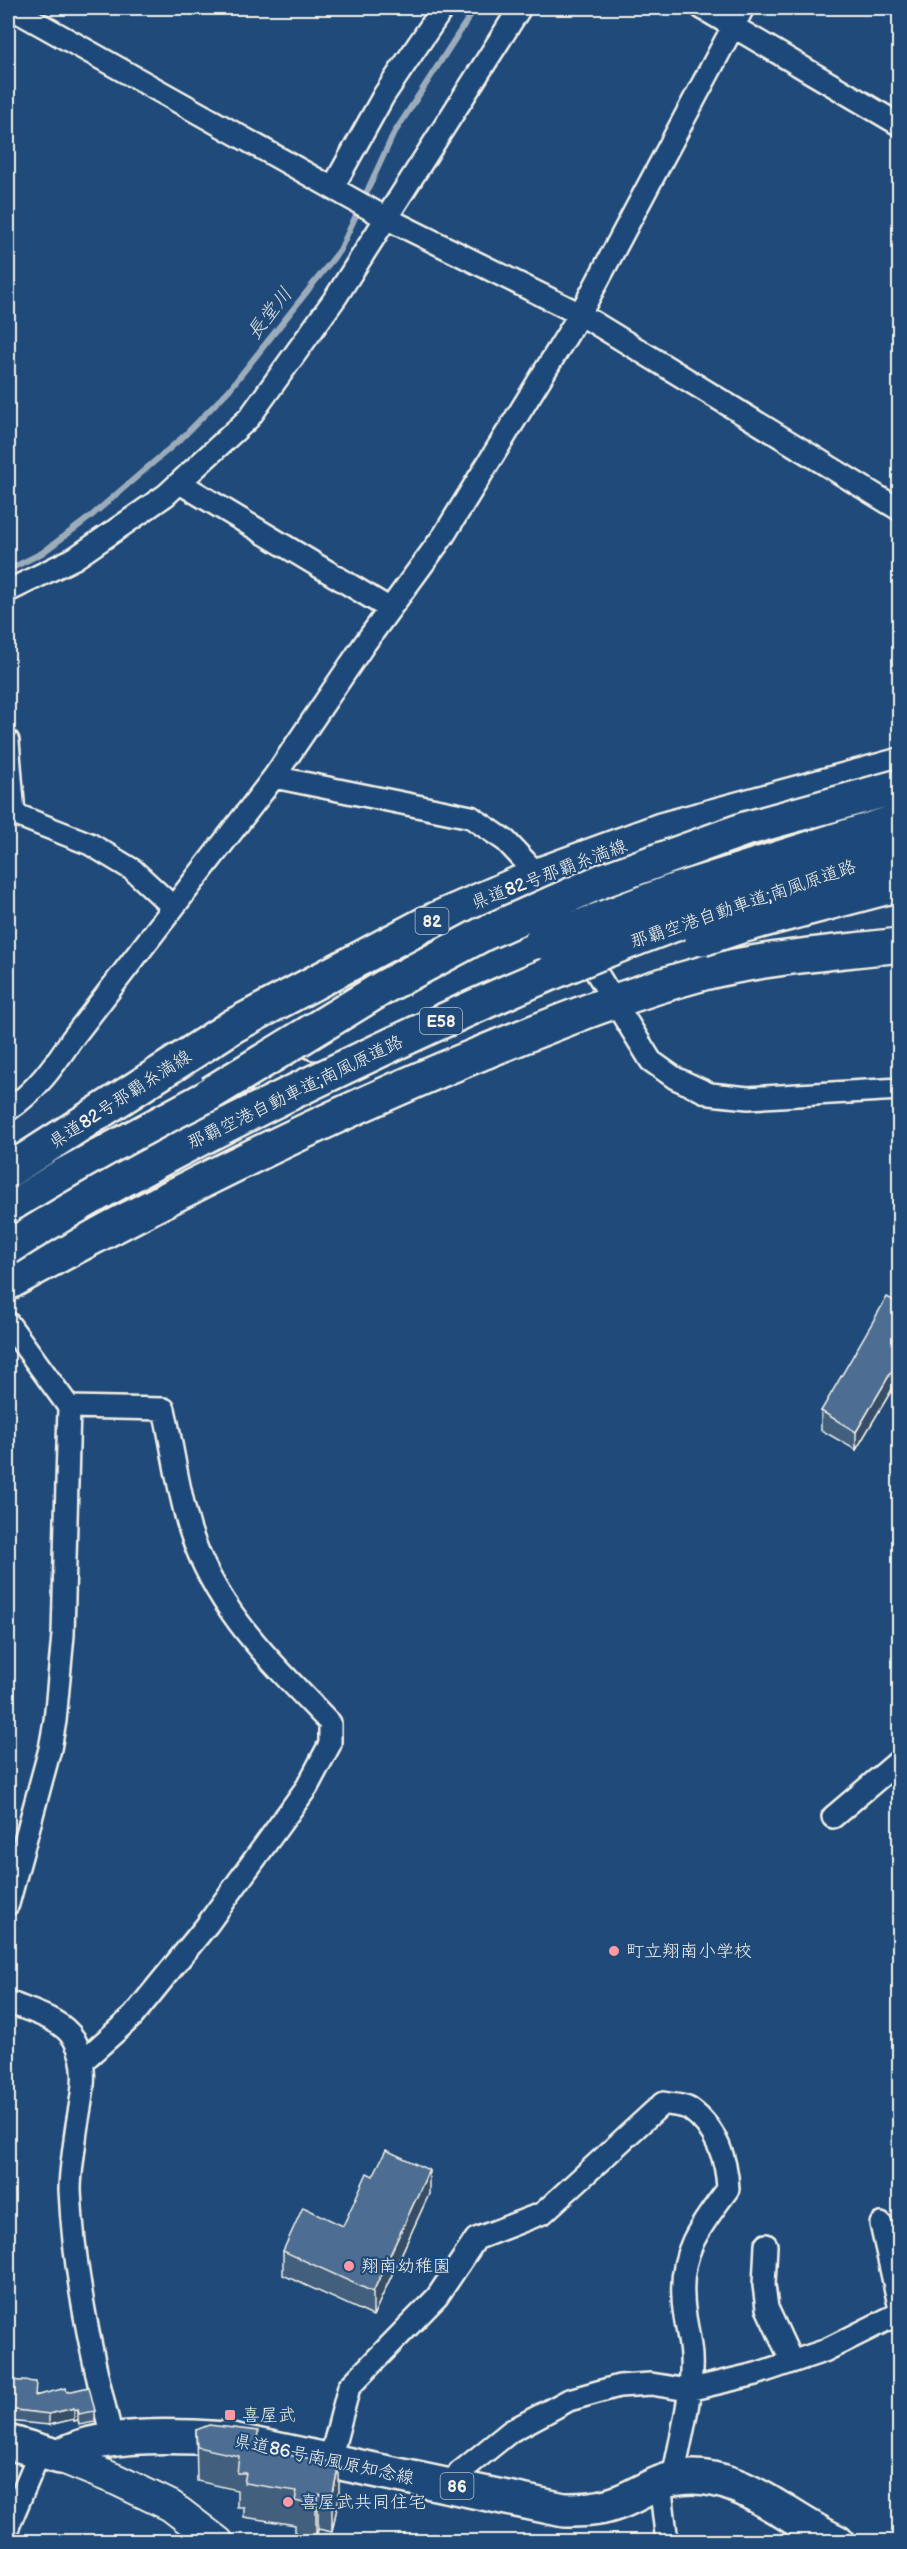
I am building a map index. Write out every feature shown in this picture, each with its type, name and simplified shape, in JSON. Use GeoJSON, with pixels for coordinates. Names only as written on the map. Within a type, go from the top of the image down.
{"type":"FeatureCollection","features":[{"type":"Feature","properties":{"kind":"main road","name":"県道82号那覇糸満線"},"geometry":{"type":"LineString","coordinates":[[8,1171],[233,1026],[425,924],[538,875],[662,830],[900,765]]}},
{"type":"Feature","properties":{"kind":"main road"},"geometry":{"type":"LineString","coordinates":[[212,1093],[384,987],[483,934],[574,893],[745,829],[900,786]]}},
{"type":"Feature","properties":{"kind":"main road","name":"那覇空港自動車道;南風原道路"},"geometry":{"type":"LineString","coordinates":[[8,1210],[62,1176],[212,1093],[419,993],[541,942],[671,892],[900,820]]}},
{"type":"Feature","properties":{"kind":"main road","name":"那覇空港自動車道;南風原道路"},"geometry":{"type":"LineString","coordinates":[[8,1248],[76,1205],[236,1119],[441,1020],[684,921],[809,879],[900,853]]}},
{"type":"Feature","properties":{"kind":"main road"},"geometry":{"type":"LineString","coordinates":[[236,1119],[637,961],[741,926],[900,884]]}},
{"type":"Feature","properties":{"kind":"main road"},"geometry":{"type":"LineString","coordinates":[[8,1283],[131,1216],[382,1094],[612,1001],[705,973],[767,960],[900,945]]}},
{"type":"Feature","properties":{"kind":"main road","name":"県道86号南風原知念線"},"geometry":{"type":"LineString","coordinates":[[50,2454],[79,2446],[112,2441],[176,2435],[227,2439],[564,2510],[591,2510],[615,2504],[667,2481],[694,2476],[720,2480],[744,2488],[837,2541]]}},
{"type":"Feature","properties":{"kind":"main road"},"geometry":{"type":"LineString","coordinates":[[8,2442],[50,2454],[117,2480],[171,2506],[218,2541]]}},
{"type":"Feature","properties":{"kind":"street"},"geometry":{"type":"LineString","coordinates":[[11,8],[386,218],[580,314],[900,510]]}},
{"type":"Feature","properties":{"kind":"street"},"geometry":{"type":"LineString","coordinates":[[333,187],[384,95],[443,8]]}},
{"type":"Feature","properties":{"kind":"street"},"geometry":{"type":"LineString","coordinates":[[8,591],[75,558],[180,483],[249,418],[336,297],[520,8]]}},
{"type":"Feature","properties":{"kind":"street"},"geometry":{"type":"LineString","coordinates":[[702,8],[738,17],[900,124]]}},
{"type":"Feature","properties":{"kind":"street"},"geometry":{"type":"LineString","coordinates":[[8,1110],[26,1098],[50,1072],[72,1039],[274,777],[444,535],[580,314],[738,17]]}},
{"type":"Feature","properties":{"kind":"street"},"geometry":{"type":"LineString","coordinates":[[180,483],[390,609]]}},
{"type":"Feature","properties":{"kind":"street"},"geometry":{"type":"LineString","coordinates":[[8,741],[14,814],[90,844],[133,870],[173,907]]}},
{"type":"Feature","properties":{"kind":"street"},"geometry":{"type":"LineString","coordinates":[[274,777],[471,818],[506,841],[538,875],[612,1001],[651,1061],[675,1078],[710,1094],[748,1098],[900,1089]]}},
{"type":"Feature","properties":{"kind":"street"},"geometry":{"type":"LineString","coordinates":[[8,1323],[69,1407],[63,1635],[55,1721],[51,1749],[8,1904]]}},
{"type":"Feature","properties":{"kind":"street"},"geometry":{"type":"LineString","coordinates":[[69,1407],[164,1409],[190,1529],[207,1574],[247,1636],[330,1724],[330,1744],[307,1787],[207,1926],[134,2016],[83,2061]]}},
{"type":"Feature","properties":{"kind":"street"},"geometry":{"type":"LineString","coordinates":[[833,1817],[900,1760]]}},
{"type":"Feature","properties":{"kind":"street"},"geometry":{"type":"LineString","coordinates":[[8,2002],[63,2025],[74,2039],[83,2061],[85,2082],[76,2129],[70,2188],[88,2334],[112,2441]]}},
{"type":"Feature","properties":{"kind":"street"},"geometry":{"type":"LineString","coordinates":[[330,2460],[349,2387],[437,2297],[476,2239],[543,2214],[663,2103],[690,2109],[716,2138],[727,2168],[728,2189],[696,2232],[683,2271],[682,2297],[691,2356],[688,2391],[667,2481],[667,2541]]}},
{"type":"Feature","properties":{"kind":"street"},"geometry":{"type":"LineString","coordinates":[[456,2486],[459,2472],[511,2431],[569,2400],[630,2385],[651,2384],[688,2391],[756,2374],[824,2351],[900,2311],[881,2224]]}},
{"type":"Feature","properties":{"kind":"street"},"geometry":{"type":"LineString","coordinates":[[766,2245],[764,2285],[767,2308],[792,2362]]}},
{"type":"Feature","properties":{"kind":"street"},"geometry":{"type":"LineString","coordinates":[[8,2527],[50,2454]]}},
{"type":"Feature","properties":{"kind":"building"},"geometry":{"type":"Polygon","coordinates":[[[887,1297],[900,1304],[900,1357],[856,1432],[821,1411],[887,1297]]]}},
{"type":"Feature","properties":{"kind":"building"},"geometry":{"type":"Polygon","coordinates":[[[386,2150],[429,2170],[373,2292],[283,2251],[303,2207],[343,2226],[367,2173],[373,2176],[386,2150]]]}},
{"type":"Feature","properties":{"kind":"building"},"geometry":{"type":"Polygon","coordinates":[[[8,2380],[36,2382],[35,2396],[66,2388],[67,2392],[89,2387],[95,2411],[79,2414],[78,2409],[74,2410],[74,2408],[49,2414],[8,2409],[8,2380]]]}},
{"type":"Feature","properties":{"kind":"building"},"geometry":{"type":"Polygon","coordinates":[[[209,2425],[258,2431],[256,2450],[339,2463],[332,2498],[318,2494],[316,2506],[295,2501],[297,2491],[244,2483],[246,2473],[237,2473],[239,2456],[197,2447],[196,2430],[209,2425]]]}},
{"type":"Feature","properties":{"kind":"building"},"geometry":{"type":"Polygon","coordinates":[[[317,2536],[351,2541],[316,2541],[317,2536]]]}},
{"type":"Feature","properties":{"kind":"waterway","name":"長堂川"},"geometry":{"type":"LineString","coordinates":[[8,570],[42,553],[90,517],[184,436],[229,390],[340,250],[393,135],[475,8]]}},
{"type":"Feature","properties":{"kind":"place","name":"町立翔南小学校"},"geometry":{"type":"Point","coordinates":[614,1951]}},
{"type":"Feature","properties":{"kind":"place","name":"翔南幼稚園"},"geometry":{"type":"Point","coordinates":[349,2266]}},
{"type":"Feature","properties":{"kind":"place","name":"喜屋武"},"geometry":{"type":"Point","coordinates":[230,2415]}},
{"type":"Feature","properties":{"kind":"place","name":"喜屋武共同住宅"},"geometry":{"type":"Point","coordinates":[288,2502]}}]}
